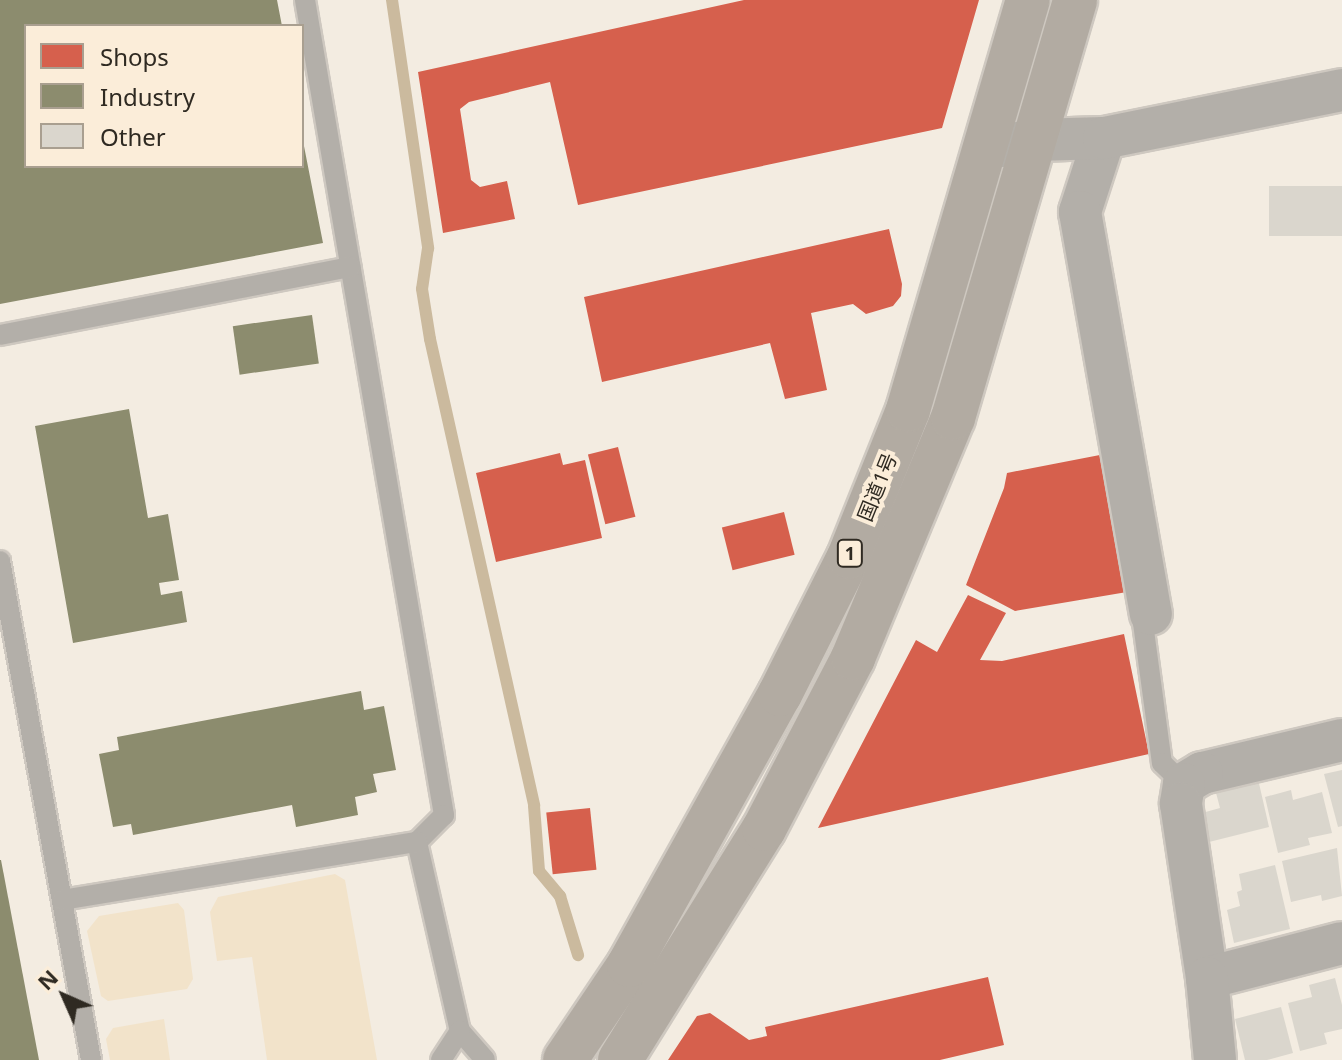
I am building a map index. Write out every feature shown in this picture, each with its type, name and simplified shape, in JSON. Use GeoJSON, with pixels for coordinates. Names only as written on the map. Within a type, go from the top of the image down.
{"type":"FeatureCollection","features":[{"type":"Feature","properties":{"kind":"highway","name":"国道1号"},"geometry":{"type":"LineString","coordinates":[[565,1060],[636,952],[780,694],[849,557],[908,410],[1028,0]]}},
{"type":"Feature","properties":{"kind":"highway","name":"1"},"geometry":{"type":"LineString","coordinates":[[620,1060],[764,829],[853,658],[953,418],[1075,0]]}},
{"type":"Feature","properties":{"kind":"street"},"geometry":{"type":"LineString","coordinates":[[983,149],[1035,140],[1104,138],[1342,90]]}},
{"type":"Feature","properties":{"kind":"street"},"geometry":{"type":"LineString","coordinates":[[1104,138],[1080,212],[1151,614]]}},
{"type":"Feature","properties":{"kind":"street"},"geometry":{"type":"LineString","coordinates":[[1215,1060],[1207,978],[1181,804],[1184,784],[1202,773],[1342,740]]}},
{"type":"Feature","properties":{"kind":"street"},"geometry":{"type":"LineString","coordinates":[[1207,978],[1342,943]]}},
{"type":"Feature","properties":{"kind":"lane"},"geometry":{"type":"LineString","coordinates":[[62,900],[417,842],[444,815],[305,0]]}},
{"type":"Feature","properties":{"kind":"lane"},"geometry":{"type":"LineString","coordinates":[[0,335],[350,267]]}},
{"type":"Feature","properties":{"kind":"lane"},"geometry":{"type":"LineString","coordinates":[[0,561],[7,634],[62,900],[91,1060]]}},
{"type":"Feature","properties":{"kind":"lane"},"geometry":{"type":"LineString","coordinates":[[1151,614],[1143,623],[1162,763],[1184,784]]}},
{"type":"Feature","properties":{"kind":"lane"},"geometry":{"type":"LineString","coordinates":[[417,842],[460,1031],[485,1060]]}},
{"type":"Feature","properties":{"kind":"lane"},"geometry":{"type":"LineString","coordinates":[[441,1060],[460,1031]]}},
{"type":"Feature","properties":{"kind":"shaded area"},"geometry":{"type":"Polygon","coordinates":[[[335,874],[345,880],[377,1060],[267,1060],[252,957],[217,961],[210,912],[218,897],[335,874]]]}},
{"type":"Feature","properties":{"kind":"shaded area"},"geometry":{"type":"Polygon","coordinates":[[[178,903],[184,910],[193,979],[187,989],[108,1001],[101,996],[87,931],[99,916],[178,903]]]}},
{"type":"Feature","properties":{"kind":"shaded area"},"geometry":{"type":"Polygon","coordinates":[[[164,1019],[170,1060],[110,1060],[106,1039],[113,1028],[164,1019]]]}},
{"type":"Feature","properties":{"kind":"building: Shops"},"geometry":{"type":"Polygon","coordinates":[[[744,0],[979,0],[942,128],[578,205],[550,82],[469,102],[460,109],[471,180],[480,187],[507,181],[515,219],[443,233],[418,72],[744,0]]]}},
{"type":"Feature","properties":{"kind":"building: Shops"},"geometry":{"type":"Polygon","coordinates":[[[889,229],[902,284],[901,296],[893,306],[866,314],[853,304],[811,313],[827,390],[785,399],[770,343],[602,382],[584,297],[889,229]]]}},
{"type":"Feature","properties":{"kind":"building: Shops"},"geometry":{"type":"Polygon","coordinates":[[[618,447],[635,517],[605,524],[588,454],[618,447]]]}},
{"type":"Feature","properties":{"kind":"building: Shops"},"geometry":{"type":"Polygon","coordinates":[[[560,453],[563,465],[585,460],[602,538],[496,562],[476,473],[560,453]]]}},
{"type":"Feature","properties":{"kind":"building: Shops"},"geometry":{"type":"Polygon","coordinates":[[[1105,454],[1127,592],[1015,611],[966,585],[1007,473],[1105,454]]]}},
{"type":"Feature","properties":{"kind":"building: Shops"},"geometry":{"type":"Polygon","coordinates":[[[784,512],[795,555],[733,570],[722,527],[784,512]]]}},
{"type":"Feature","properties":{"kind":"building: Shops"},"geometry":{"type":"Polygon","coordinates":[[[968,595],[1006,613],[980,660],[1002,661],[1124,634],[1149,754],[818,828],[916,640],[937,652],[968,595]]]}},
{"type":"Feature","properties":{"kind":"building: Shops"},"geometry":{"type":"Polygon","coordinates":[[[590,808],[596,870],[553,874],[546,813],[590,808]]]}},
{"type":"Feature","properties":{"kind":"building: Shops"},"geometry":{"type":"Polygon","coordinates":[[[988,977],[1004,1045],[940,1060],[668,1060],[697,1016],[710,1013],[749,1040],[767,1036],[765,1027],[988,977]]]}},
{"type":"Feature","properties":{"kind":"building: Industry"},"geometry":{"type":"Polygon","coordinates":[[[0,0],[277,0],[282,24],[24,24],[24,168],[304,168],[304,146],[323,243],[0,304],[0,0]]]}},
{"type":"Feature","properties":{"kind":"building: Industry"},"geometry":{"type":"Polygon","coordinates":[[[312,315],[319,364],[240,375],[233,326],[312,315]]]}},
{"type":"Feature","properties":{"kind":"building: Industry"},"geometry":{"type":"Polygon","coordinates":[[[129,409],[148,518],[168,514],[179,580],[159,583],[161,595],[182,591],[187,622],[73,643],[35,426],[129,409]]]}},
{"type":"Feature","properties":{"kind":"building: Industry"},"geometry":{"type":"Polygon","coordinates":[[[361,691],[364,710],[384,706],[396,770],[373,774],[377,792],[355,797],[358,815],[296,827],[292,805],[133,835],[131,824],[113,827],[99,754],[119,750],[117,737],[361,691]]]}},
{"type":"Feature","properties":{"kind":"building: Industry"},"geometry":{"type":"Polygon","coordinates":[[[1,860],[39,1060],[0,1060],[1,860]]]}},
{"type":"Feature","properties":{"kind":"building: Other"},"geometry":{"type":"Polygon","coordinates":[[[1269,186],[1342,186],[1342,236],[1269,236],[1269,186]]]}},
{"type":"Feature","properties":{"kind":"building: Other"},"geometry":{"type":"Polygon","coordinates":[[[1342,770],[1342,826],[1338,827],[1324,774],[1342,770]]]}},
{"type":"Feature","properties":{"kind":"building: Other"},"geometry":{"type":"Polygon","coordinates":[[[1258,779],[1269,827],[1209,842],[1202,813],[1220,808],[1215,789],[1258,779]]]}},
{"type":"Feature","properties":{"kind":"building: Other"},"geometry":{"type":"Polygon","coordinates":[[[1291,790],[1293,800],[1322,792],[1332,833],[1308,838],[1310,845],[1278,853],[1265,797],[1291,790]]]}},
{"type":"Feature","properties":{"kind":"building: Other"},"geometry":{"type":"Polygon","coordinates":[[[1337,848],[1342,896],[1322,901],[1321,895],[1291,902],[1282,861],[1337,848]]]}},
{"type":"Feature","properties":{"kind":"building: Other"},"geometry":{"type":"Polygon","coordinates":[[[1275,865],[1290,929],[1234,943],[1227,910],[1240,906],[1237,892],[1242,890],[1239,874],[1275,865]]]}},
{"type":"Feature","properties":{"kind":"building: Other"},"geometry":{"type":"Polygon","coordinates":[[[1335,978],[1342,1005],[1342,1029],[1324,1033],[1327,1044],[1300,1051],[1288,1003],[1312,997],[1309,985],[1335,978]]]}},
{"type":"Feature","properties":{"kind":"building: Other"},"geometry":{"type":"Polygon","coordinates":[[[1281,1007],[1293,1053],[1267,1060],[1245,1060],[1235,1019],[1281,1007]]]}},
{"type":"Feature","properties":{"kind":"waterway"},"geometry":{"type":"LineString","coordinates":[[392,0],[428,248],[422,289],[430,339],[534,806],[539,871],[560,896],[578,955]]}}]}
